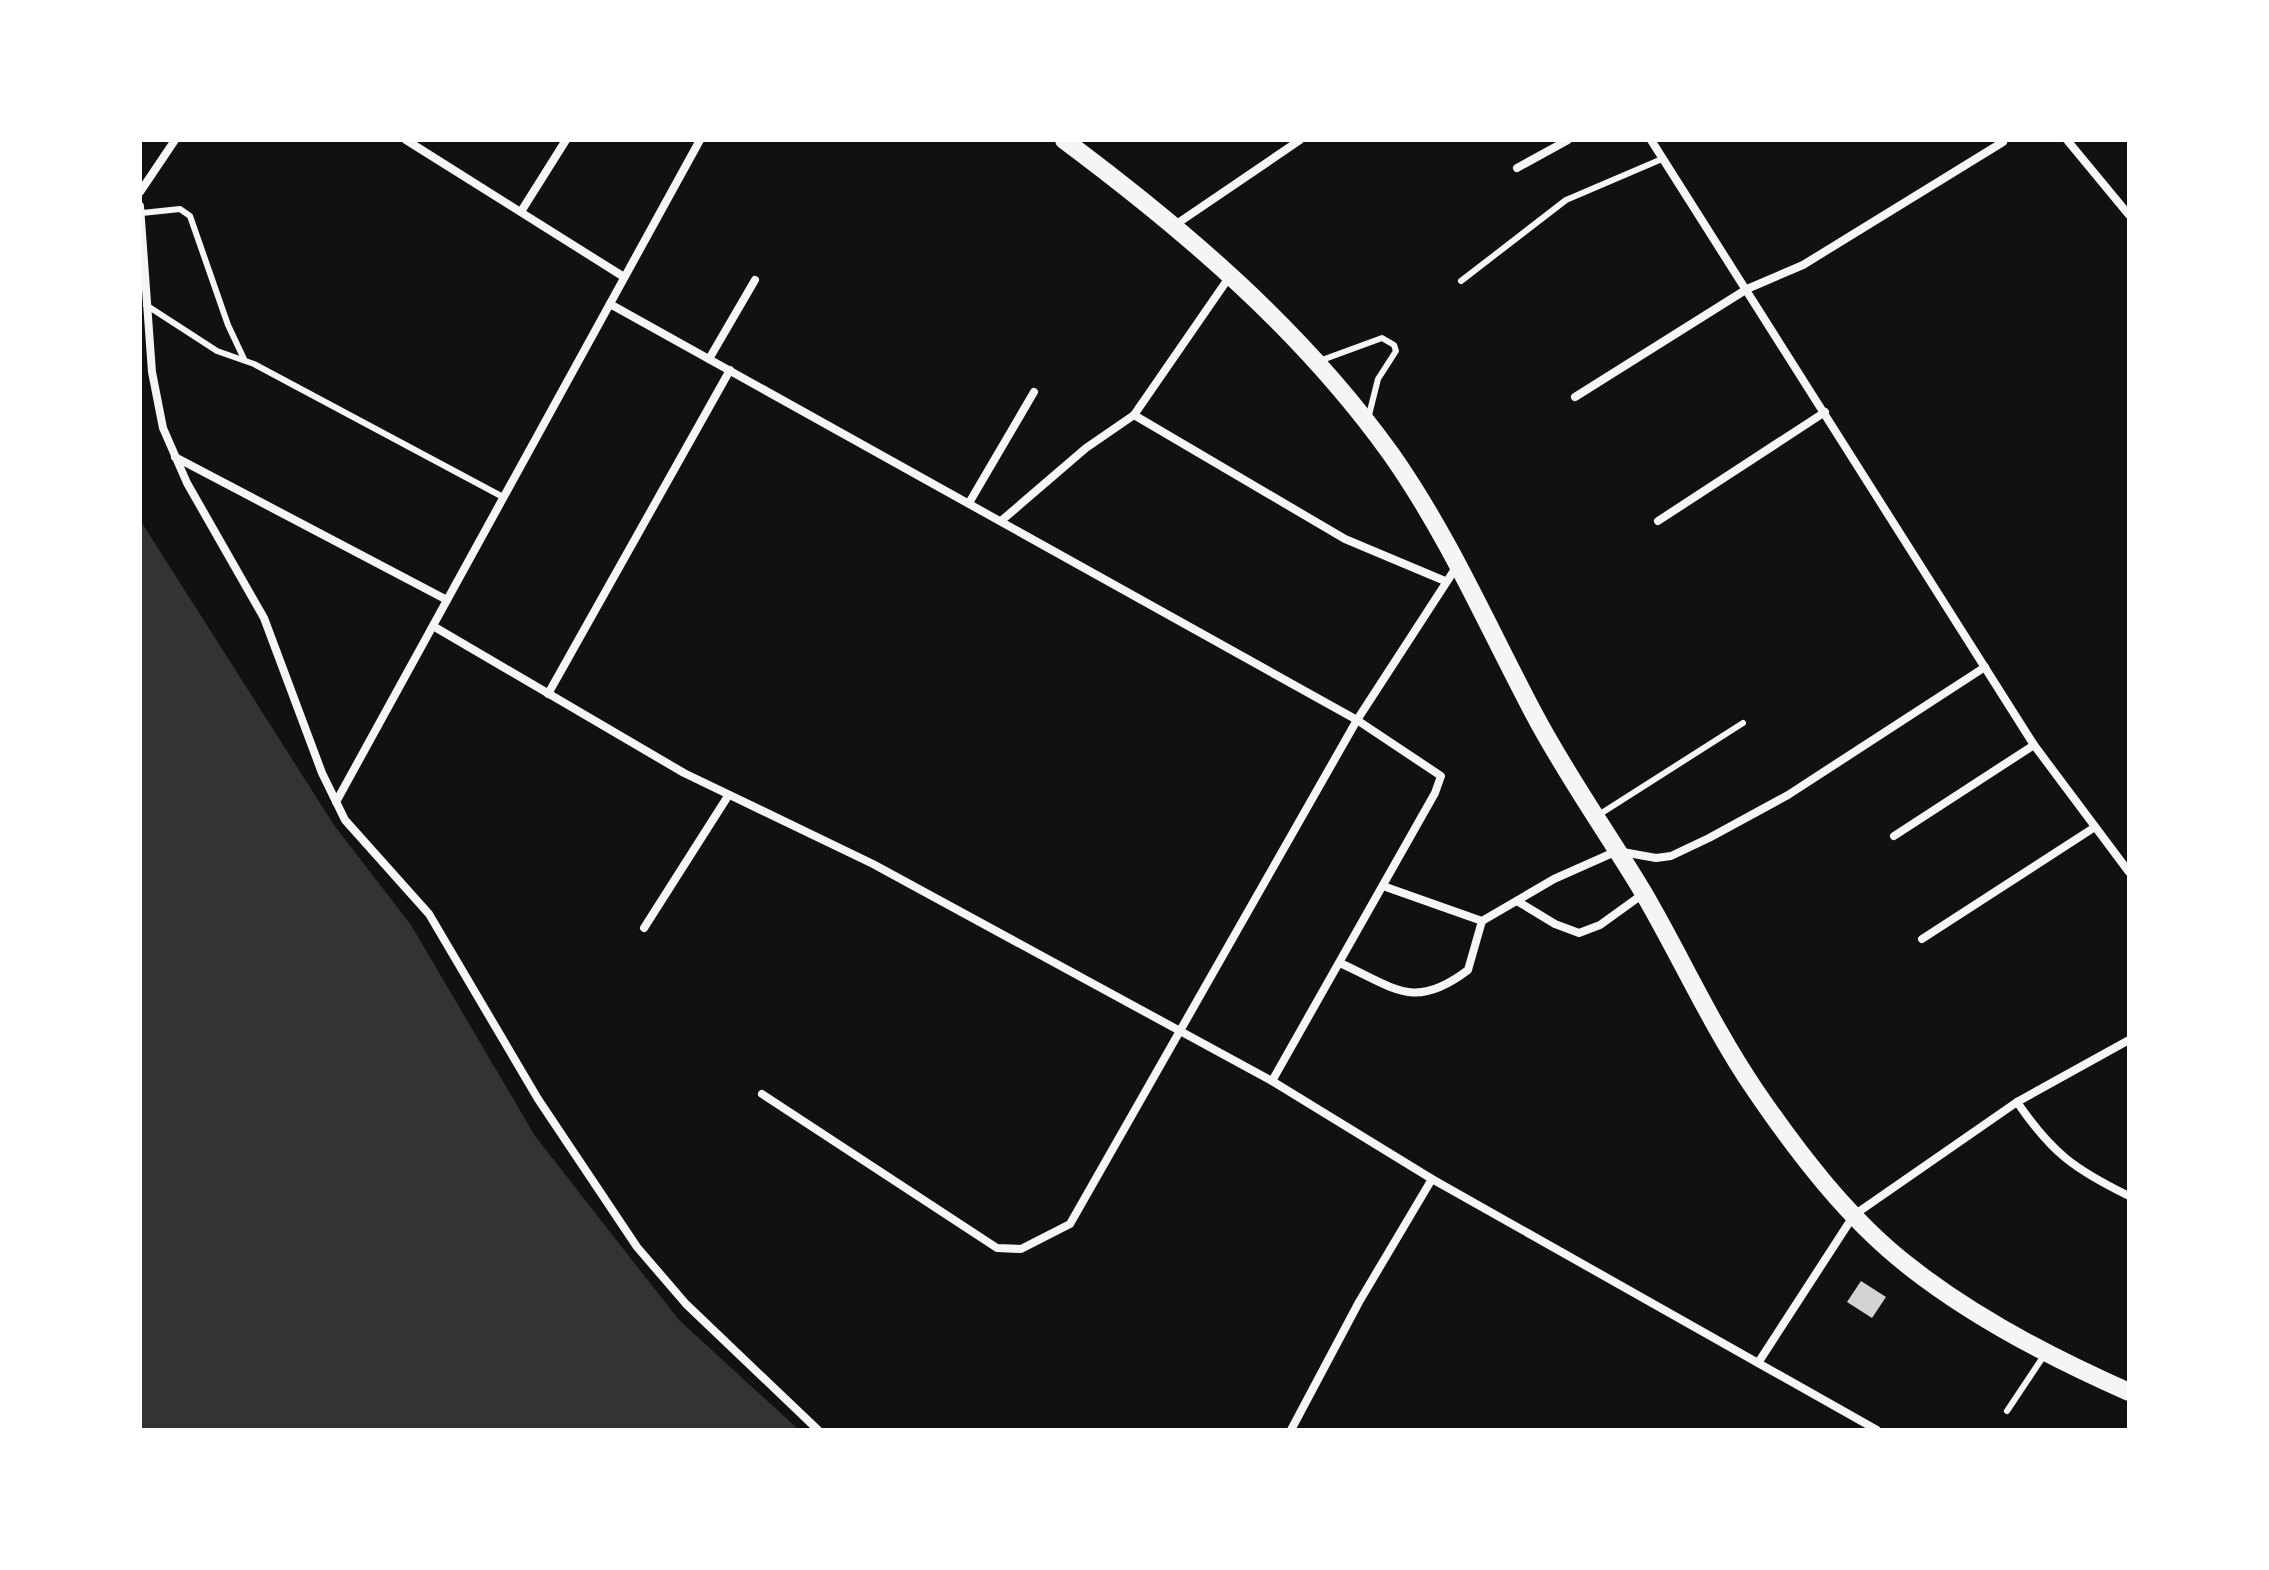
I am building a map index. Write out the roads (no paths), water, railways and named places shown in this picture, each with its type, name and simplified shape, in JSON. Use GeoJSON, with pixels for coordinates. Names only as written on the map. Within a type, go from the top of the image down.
{"type":"FeatureCollection","features":[{"type":"Feature","properties":{"kind":"main road"},"geometry":{"type":"LineString","coordinates":[[1064,140],[1175,225],[1230,275],[1314,361],[1369,425],[1433,517],[1534,714],[1643,894],[1755,1091],[1854,1215],[1889,1249],[1932,1283],[2047,1351],[2129,1392]]}},
{"type":"Feature","properties":{"kind":"street"},"geometry":{"type":"LineString","coordinates":[[140,192],[175,140]]}},
{"type":"Feature","properties":{"kind":"street"},"geometry":{"type":"LineString","coordinates":[[406,140],[522,210],[624,277]]}},
{"type":"Feature","properties":{"kind":"street"},"geometry":{"type":"LineString","coordinates":[[522,210],[566,140]]}},
{"type":"Feature","properties":{"kind":"street"},"geometry":{"type":"LineString","coordinates":[[336,802],[700,140]]}},
{"type":"Feature","properties":{"kind":"street"},"geometry":{"type":"LineString","coordinates":[[1175,225],[1300,140]]}},
{"type":"Feature","properties":{"kind":"street"},"geometry":{"type":"LineString","coordinates":[[1517,168],[1568,140]]}},
{"type":"Feature","properties":{"kind":"street"},"geometry":{"type":"LineString","coordinates":[[1651,140],[2034,745],[2129,872]]}},
{"type":"Feature","properties":{"kind":"street"},"geometry":{"type":"LineString","coordinates":[[2067,140],[2129,215]]}},
{"type":"Feature","properties":{"kind":"street"},"geometry":{"type":"LineString","coordinates":[[1575,397],[1747,289],[1777,279],[1814,259],[2003,142]]}},
{"type":"Feature","properties":{"kind":"street"},"geometry":{"type":"LineString","coordinates":[[141,210],[146,305],[156,396],[174,456],[264,618],[336,802],[357,836],[429,914],[538,1099],[637,1247],[715,1333],[818,1430]]}},
{"type":"Feature","properties":{"kind":"street"},"geometry":{"type":"LineString","coordinates":[[1001,521],[1086,448],[1134,415],[1230,275]]}},
{"type":"Feature","properties":{"kind":"street"},"geometry":{"type":"LineString","coordinates":[[709,359],[755,280]]}},
{"type":"Feature","properties":{"kind":"street"},"geometry":{"type":"LineString","coordinates":[[610,304],[1357,720],[1441,776],[1435,793],[1272,1081]]}},
{"type":"Feature","properties":{"kind":"street"},"geometry":{"type":"LineString","coordinates":[[548,694],[730,370]]}},
{"type":"Feature","properties":{"kind":"street"},"geometry":{"type":"LineString","coordinates":[[969,503],[1034,392]]}},
{"type":"Feature","properties":{"kind":"street"},"geometry":{"type":"LineString","coordinates":[[1658,521],[1825,412]]}},
{"type":"Feature","properties":{"kind":"street"},"geometry":{"type":"LineString","coordinates":[[1134,415],[1345,539],[1445,581]]}},
{"type":"Feature","properties":{"kind":"street"},"geometry":{"type":"LineString","coordinates":[[174,456],[447,600]]}},
{"type":"Feature","properties":{"kind":"street"},"geometry":{"type":"LineString","coordinates":[[762,1094],[997,1248],[1021,1249],[1070,1224],[1357,720],[1458,565]]}},
{"type":"Feature","properties":{"kind":"street"},"geometry":{"type":"LineString","coordinates":[[433,626],[728,796],[873,864],[1181,1030],[1272,1081],[1432,1179],[1877,1430]]}},
{"type":"Feature","properties":{"kind":"street"},"geometry":{"type":"LineString","coordinates":[[1340,963],[1410,994],[1431,992],[1468,970],[1482,921],[1554,879],[1617,851],[1656,858],[1671,856],[1709,838],[1788,795],[1985,667]]}},
{"type":"Feature","properties":{"kind":"street"},"geometry":{"type":"LineString","coordinates":[[1894,836],[2034,745]]}},
{"type":"Feature","properties":{"kind":"street"},"geometry":{"type":"LineString","coordinates":[[644,928],[728,796]]}},
{"type":"Feature","properties":{"kind":"street"},"geometry":{"type":"LineString","coordinates":[[1922,939],[2095,827]]}},
{"type":"Feature","properties":{"kind":"street"},"geometry":{"type":"LineString","coordinates":[[1383,886],[1482,921]]}},
{"type":"Feature","properties":{"kind":"street"},"geometry":{"type":"LineString","coordinates":[[1517,901],[1555,924],[1579,933],[1600,925],[1643,894]]}},
{"type":"Feature","properties":{"kind":"street"},"geometry":{"type":"LineString","coordinates":[[1758,1363],[1854,1215],[2017,1102],[2129,1040]]}},
{"type":"Feature","properties":{"kind":"street"},"geometry":{"type":"LineString","coordinates":[[2017,1102],[2042,1140],[2061,1156],[2129,1196]]}},
{"type":"Feature","properties":{"kind":"street"},"geometry":{"type":"LineString","coordinates":[[1291,1430],[1359,1302],[1432,1179]]}},
{"type":"Feature","properties":{"kind":"lane"},"geometry":{"type":"LineString","coordinates":[[1461,281],[1566,200],[1662,159]]}},
{"type":"Feature","properties":{"kind":"lane"},"geometry":{"type":"LineString","coordinates":[[141,210],[180,209],[190,216],[228,325],[245,359]]}},
{"type":"Feature","properties":{"kind":"lane"},"geometry":{"type":"LineString","coordinates":[[146,305],[217,351],[245,359],[503,497]]}},
{"type":"Feature","properties":{"kind":"lane"},"geometry":{"type":"LineString","coordinates":[[1314,361],[1327,360],[1382,338],[1394,345],[1396,351],[1378,379],[1370,400],[1369,425]]}},
{"type":"Feature","properties":{"kind":"lane"},"geometry":{"type":"LineString","coordinates":[[1594,817],[1743,723]]}},
{"type":"Feature","properties":{"kind":"lane"},"geometry":{"type":"LineString","coordinates":[[2007,1411],[2047,1351]]}}]}
